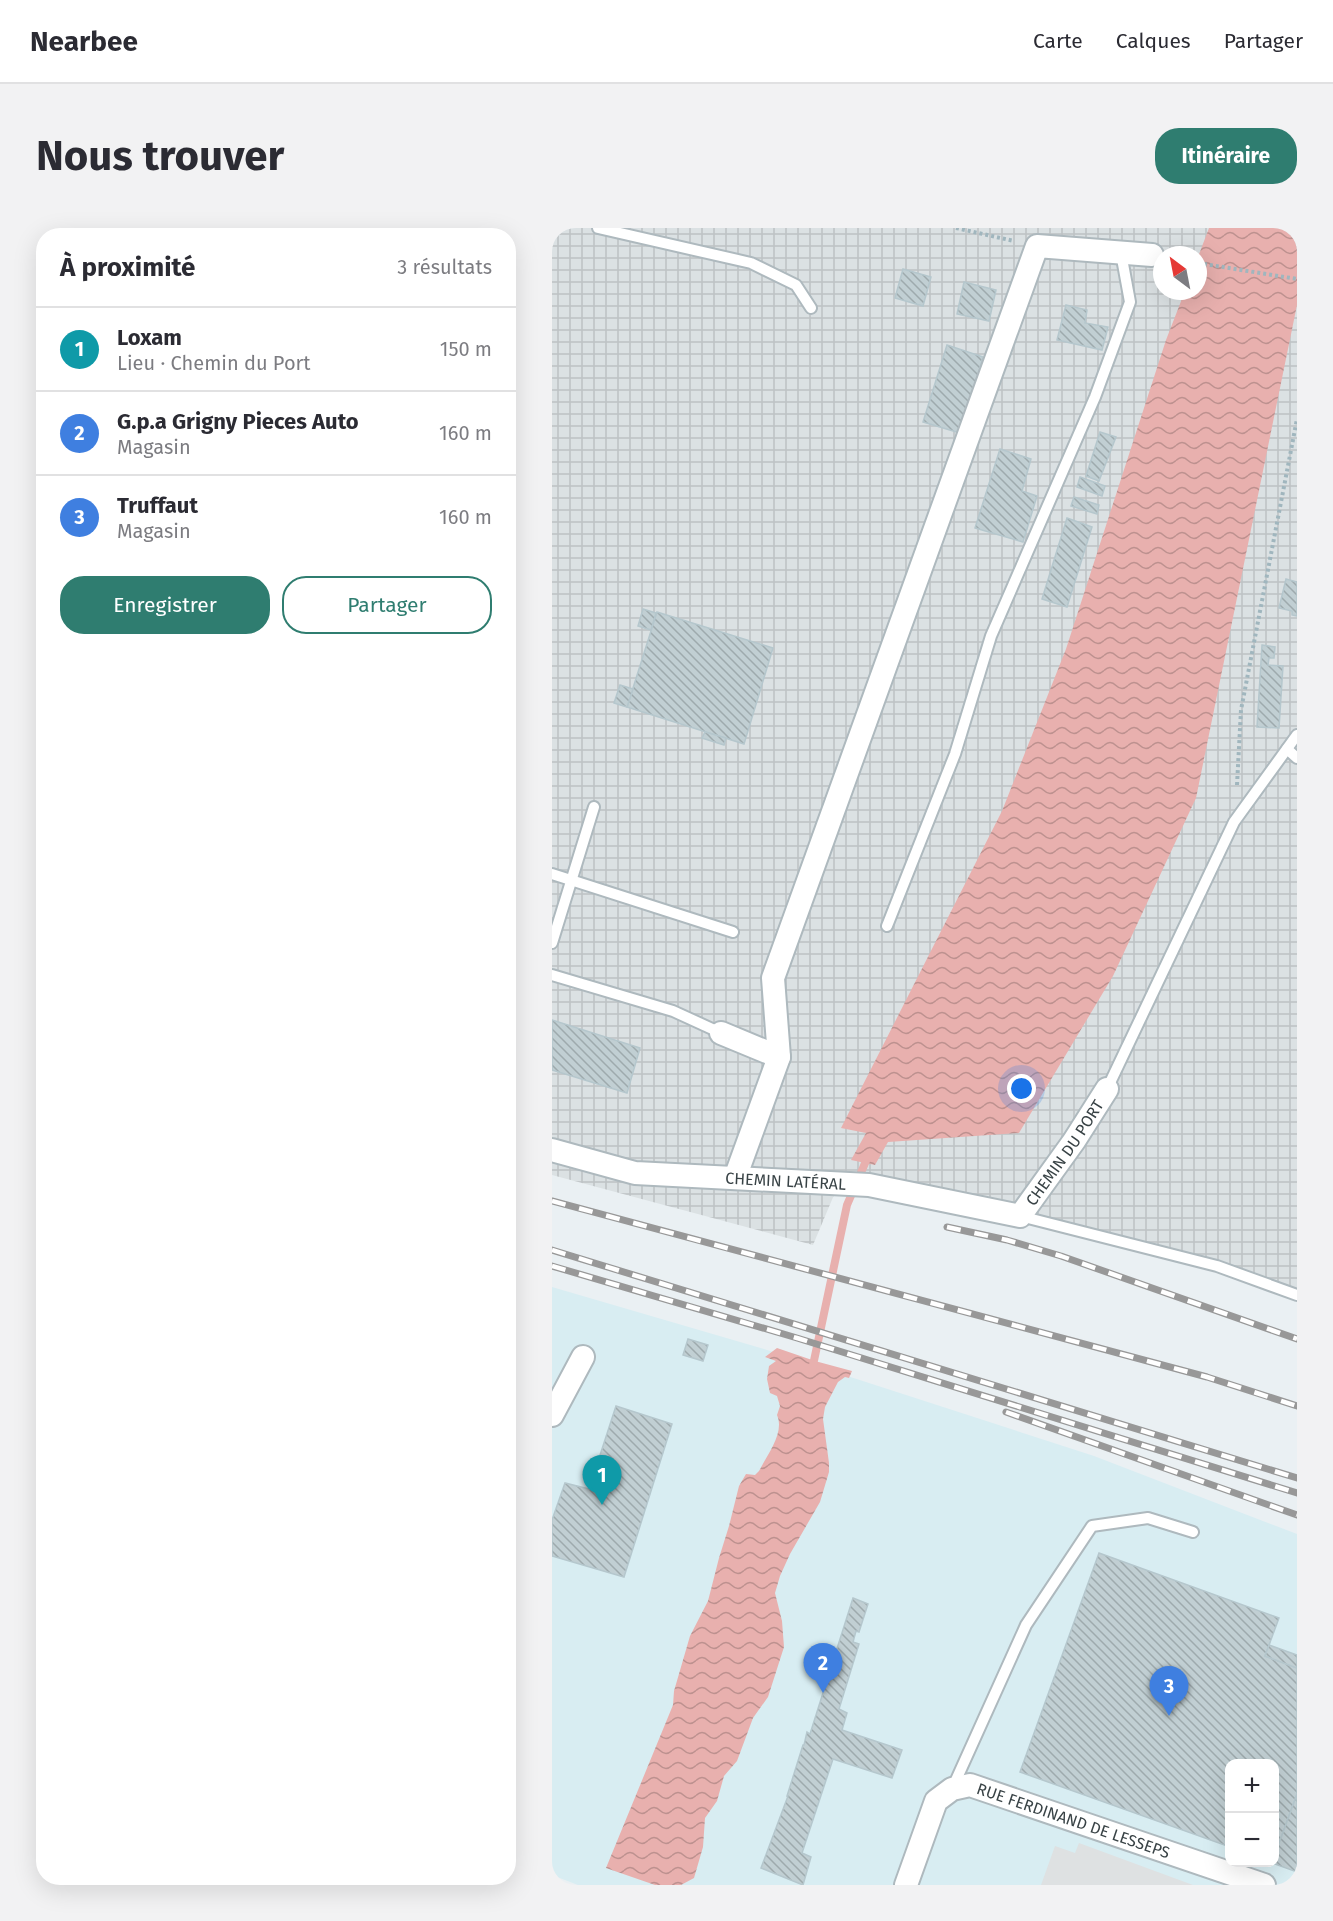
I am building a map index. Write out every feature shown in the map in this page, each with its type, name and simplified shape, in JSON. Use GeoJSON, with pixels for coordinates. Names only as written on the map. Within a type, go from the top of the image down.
{"type":"FeatureCollection","features":[{"type":"Feature","properties":{"kind":"street"},"geometry":{"type":"LineString","coordinates":[[735,1178],[779,1057],[772,978],[1037,246],[1152,255]]}},
{"type":"Feature","properties":{"kind":"street"},"geometry":{"type":"LineString","coordinates":[[721,1034],[779,1057]]}},
{"type":"Feature","properties":{"kind":"street","name":"CHEMIN DU PORT"},"geometry":{"type":"LineString","coordinates":[[1020,1216],[1074,1141],[1107,1089]]}},
{"type":"Feature","properties":{"kind":"street","name":"CHEMIN LATÉRAL"},"geometry":{"type":"LineString","coordinates":[[552,1149],[635,1173],[870,1185],[1020,1216]]}},
{"type":"Feature","properties":{"kind":"street"},"geometry":{"type":"LineString","coordinates":[[552,1415],[583,1357]]}},
{"type":"Feature","properties":{"kind":"street","name":"RUE FERDINAND DE LESSEPS"},"geometry":{"type":"LineString","coordinates":[[952,1789],[970,1785],[1264,1885]]}},
{"type":"Feature","properties":{"kind":"street"},"geometry":{"type":"LineString","coordinates":[[906,1885],[936,1801],[952,1789]]}},
{"type":"Feature","properties":{"kind":"lane"},"geometry":{"type":"LineString","coordinates":[[598,228],[751,263],[796,285],[811,308]]}},
{"type":"Feature","properties":{"kind":"lane"},"geometry":{"type":"LineString","coordinates":[[887,926],[955,754],[991,636],[1095,397],[1130,302],[1120,253]]}},
{"type":"Feature","properties":{"kind":"lane"},"geometry":{"type":"LineString","coordinates":[[1107,1089],[1234,822],[1297,735]]}},
{"type":"Feature","properties":{"kind":"lane"},"geometry":{"type":"LineString","coordinates":[[1287,749],[1297,758]]}},
{"type":"Feature","properties":{"kind":"lane"},"geometry":{"type":"LineString","coordinates":[[552,943],[594,807]]}},
{"type":"Feature","properties":{"kind":"lane"},"geometry":{"type":"LineString","coordinates":[[552,874],[734,932]]}},
{"type":"Feature","properties":{"kind":"lane"},"geometry":{"type":"LineString","coordinates":[[552,975],[673,1011],[721,1034]]}},
{"type":"Feature","properties":{"kind":"lane"},"geometry":{"type":"LineString","coordinates":[[1020,1216],[1217,1266],[1297,1295]]}},
{"type":"Feature","properties":{"kind":"lane"},"geometry":{"type":"LineString","coordinates":[[952,1789],[1026,1625],[1092,1526],[1148,1518],[1193,1532]]}},
{"type":"Feature","properties":{"kind":"path"},"geometry":{"type":"LineString","coordinates":[[956,228],[1037,246]]}},
{"type":"Feature","properties":{"kind":"path"},"geometry":{"type":"LineString","coordinates":[[1207,264],[1297,279]]}},
{"type":"Feature","properties":{"kind":"path"},"geometry":{"type":"LineString","coordinates":[[1234,822],[1241,710],[1297,419]]}},
{"type":"Feature","properties":{"kind":"shaded area"},"geometry":{"type":"Polygon","coordinates":[[[552,228],[1244,228],[1297,236],[1297,1295],[1217,1266],[1020,1216],[839,1183],[813,1245],[552,1175],[552,228]]]}},
{"type":"Feature","properties":{"kind":"shaded area"},"geometry":{"type":"Polygon","coordinates":[[[552,1287],[764,1349],[1094,1456],[1297,1534],[1297,1885],[578,1885],[552,1875],[552,1287]]]}},
{"type":"Feature","properties":{"kind":"shaded area"},"geometry":{"type":"Polygon","coordinates":[[[1079,1843],[1193,1885],[1041,1885],[1055,1846],[1075,1853],[1079,1843]]]}},
{"type":"Feature","properties":{"kind":"water"},"geometry":{"type":"Polygon","coordinates":[[[1209,228],[1297,228],[1297,305],[1196,798],[1113,976],[1019,1133],[888,1142],[875,1165],[851,1160],[866,1133],[841,1128],[1002,811],[1066,649],[1166,340],[1182,300],[1207,300],[1207,246],[1202,246],[1209,228]]]}},
{"type":"Feature","properties":{"kind":"water"},"geometry":{"type":"Polygon","coordinates":[[[777,1348],[852,1371],[849,1378],[845,1377],[838,1382],[825,1407],[823,1419],[829,1472],[820,1502],[790,1554],[775,1593],[782,1621],[784,1647],[768,1697],[753,1718],[737,1761],[724,1776],[717,1801],[705,1818],[703,1847],[694,1878],[681,1885],[655,1885],[606,1868],[673,1705],[674,1691],[690,1636],[708,1601],[739,1486],[746,1474],[755,1475],[759,1471],[777,1436],[779,1422],[777,1415],[780,1406],[777,1396],[770,1393],[767,1379],[769,1366],[776,1361],[765,1357],[777,1348]]]}},
{"type":"Feature","properties":{"kind":"building"},"geometry":{"type":"Polygon","coordinates":[[[903,269],[931,277],[923,306],[895,298],[903,269]]]}},
{"type":"Feature","properties":{"kind":"building"},"geometry":{"type":"Polygon","coordinates":[[[964,282],[996,290],[989,321],[957,314],[964,282]]]}},
{"type":"Feature","properties":{"kind":"building"},"geometry":{"type":"Polygon","coordinates":[[[1066,305],[1087,310],[1085,323],[1108,327],[1102,350],[1057,340],[1066,305]]]}},
{"type":"Feature","properties":{"kind":"building"},"geometry":{"type":"Polygon","coordinates":[[[947,345],[983,357],[960,433],[923,422],[947,345]]]}},
{"type":"Feature","properties":{"kind":"building"},"geometry":{"type":"Polygon","coordinates":[[[1100,432],[1116,437],[1099,481],[1086,476],[1100,432]]]}},
{"type":"Feature","properties":{"kind":"building"},"geometry":{"type":"Polygon","coordinates":[[[1000,449],[1031,459],[1022,491],[1037,496],[1023,542],[975,528],[1000,449]]]}},
{"type":"Feature","properties":{"kind":"building"},"geometry":{"type":"Polygon","coordinates":[[[1080,477],[1105,486],[1102,496],[1077,487],[1080,477]]]}},
{"type":"Feature","properties":{"kind":"building"},"geometry":{"type":"Polygon","coordinates":[[[1074,497],[1099,505],[1097,514],[1071,506],[1074,497]]]}},
{"type":"Feature","properties":{"kind":"building"},"geometry":{"type":"Polygon","coordinates":[[[1067,518],[1092,527],[1067,607],[1042,599],[1067,518]]]}},
{"type":"Feature","properties":{"kind":"building"},"geometry":{"type":"Polygon","coordinates":[[[1286,579],[1297,582],[1297,616],[1292,615],[1292,611],[1279,608],[1286,579]]]}},
{"type":"Feature","properties":{"kind":"building"},"geometry":{"type":"Polygon","coordinates":[[[643,609],[656,613],[651,630],[638,626],[643,609]]]}},
{"type":"Feature","properties":{"kind":"building"},"geometry":{"type":"Polygon","coordinates":[[[657,612],[773,648],[744,744],[627,707],[657,612]]]}},
{"type":"Feature","properties":{"kind":"building"},"geometry":{"type":"Polygon","coordinates":[[[1262,645],[1275,647],[1274,658],[1269,658],[1268,665],[1283,666],[1279,728],[1257,727],[1262,645]]]}},
{"type":"Feature","properties":{"kind":"building"},"geometry":{"type":"Polygon","coordinates":[[[620,685],[633,689],[627,707],[614,703],[620,685]]]}},
{"type":"Feature","properties":{"kind":"building"},"geometry":{"type":"Polygon","coordinates":[[[705,732],[726,738],[724,745],[702,738],[705,732]]]}},
{"type":"Feature","properties":{"kind":"building"},"geometry":{"type":"Polygon","coordinates":[[[552,1020],[640,1048],[627,1093],[552,1070],[552,1020]]]}},
{"type":"Feature","properties":{"kind":"building"},"geometry":{"type":"Polygon","coordinates":[[[688,1339],[708,1345],[703,1361],[683,1355],[688,1339]]]}},
{"type":"Feature","properties":{"kind":"building"},"geometry":{"type":"Polygon","coordinates":[[[616,1406],[672,1424],[624,1577],[552,1556],[552,1520],[565,1483],[589,1489],[616,1406]]]}},
{"type":"Feature","properties":{"kind":"building"},"geometry":{"type":"Polygon","coordinates":[[[1099,1553],[1279,1618],[1265,1656],[1297,1668],[1297,1794],[1279,1843],[1279,1759],[1225,1759],[1225,1845],[1020,1772],[1099,1553]]]}},
{"type":"Feature","properties":{"kind":"building"},"geometry":{"type":"Polygon","coordinates":[[[853,1598],[868,1604],[859,1632],[856,1631],[853,1642],[859,1644],[839,1709],[847,1713],[842,1730],[902,1750],[892,1778],[833,1759],[802,1853],[811,1857],[803,1885],[761,1868],[788,1796],[807,1732],[810,1734],[853,1598]]]}},
{"type":"Feature","properties":{"kind":"building"},"geometry":{"type":"Polygon","coordinates":[[[1269,1645],[1297,1655],[1297,1668],[1265,1656],[1269,1645]]]}},
{"type":"Feature","properties":{"kind":"building"},"geometry":{"type":"Polygon","coordinates":[[[1297,1794],[1297,1872],[1279,1866],[1279,1843],[1297,1794]]]}},
{"type":"Feature","properties":{"kind":"waterway"},"geometry":{"type":"LineString","coordinates":[[812,1370],[847,1205],[869,1154]]}},
{"type":"Feature","properties":{"kind":"railway"},"geometry":{"type":"LineString","coordinates":[[552,1201],[1207,1377],[1297,1406]]}},
{"type":"Feature","properties":{"kind":"railway"},"geometry":{"type":"LineString","coordinates":[[947,1227],[1007,1240],[1061,1256],[1297,1339]]}},
{"type":"Feature","properties":{"kind":"railway"},"geometry":{"type":"LineString","coordinates":[[552,1250],[1297,1478]]}},
{"type":"Feature","properties":{"kind":"railway"},"geometry":{"type":"LineString","coordinates":[[552,1266],[797,1338],[1297,1493]]}},
{"type":"Feature","properties":{"kind":"railway"},"geometry":{"type":"LineString","coordinates":[[1006,1412],[1297,1515]]}},
{"type":"Feature","properties":{"kind":"place","name":"Loxam"},"geometry":{"type":"Point","coordinates":[602,1505]}},
{"type":"Feature","properties":{"kind":"place","name":"G.p.a Grigny Pieces Auto"},"geometry":{"type":"Point","coordinates":[823,1693]}},
{"type":"Feature","properties":{"kind":"place","name":"Truffaut"},"geometry":{"type":"Point","coordinates":[1169,1716]}}]}
